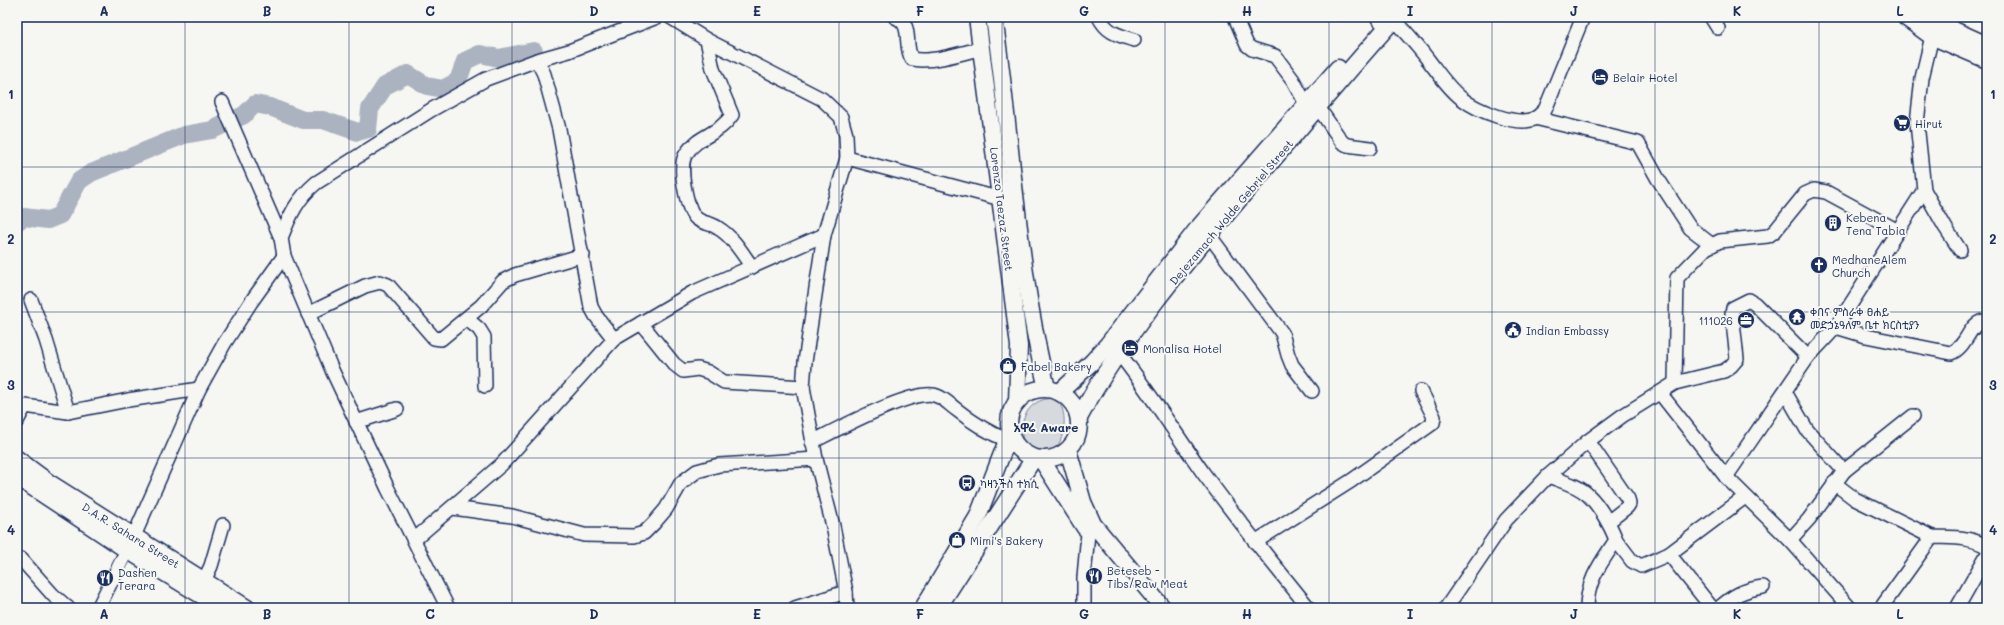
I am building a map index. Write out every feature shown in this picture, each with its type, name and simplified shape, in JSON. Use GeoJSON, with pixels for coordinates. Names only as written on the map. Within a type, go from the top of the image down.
{"type":"FeatureCollection","features":[{"type":"Feature","properties":{"kind":"main road","name":"Lorenzo Taezaz Street"},"geometry":{"type":"LineString","coordinates":[[977,17],[1019,346],[1016,402]]}},
{"type":"Feature","properties":{"kind":"main road","name":"Lorenzo Taezaz Street"},"geometry":{"type":"LineString","coordinates":[[994,17],[1015,199],[1036,338],[1053,390]]}},
{"type":"Feature","properties":{"kind":"main road"},"geometry":{"type":"LineString","coordinates":[[1905,17],[1987,45]]}},
{"type":"Feature","properties":{"kind":"main road","name":"Dejezamach Wolde Gebriel Street"},"geometry":{"type":"LineString","coordinates":[[1079,418],[1099,381],[1118,352],[1312,105],[1386,18]]}},
{"type":"Feature","properties":{"kind":"main road"},"geometry":{"type":"LineString","coordinates":[[1932,25],[1987,60]]}},
{"type":"Feature","properties":{"kind":"main road","name":"Dejezamach Wolde Gebriel Street"},"geometry":{"type":"LineString","coordinates":[[1053,390],[1092,362],[1108,344],[1198,228],[1312,105]]}},
{"type":"Feature","properties":{"kind":"main road"},"geometry":{"type":"LineString","coordinates":[[922,608],[978,516],[1009,436],[1011,411],[1016,402],[1030,391],[1053,390],[1069,398],[1075,407],[1079,418],[1079,430],[1075,441],[1068,450],[1060,456],[1037,458],[1023,452],[1009,436]]}},
{"type":"Feature","properties":{"kind":"main road"},"geometry":{"type":"LineString","coordinates":[[1068,450],[1081,497],[1093,524],[1163,608]]}},
{"type":"Feature","properties":{"kind":"main road"},"geometry":{"type":"LineString","coordinates":[[1037,458],[1088,533],[1149,608]]}},
{"type":"Feature","properties":{"kind":"main road"},"geometry":{"type":"LineString","coordinates":[[938,608],[1037,458]]}},
{"type":"Feature","properties":{"kind":"main road","name":"D.A.R. Sahara Street"},"geometry":{"type":"LineString","coordinates":[[17,459],[214,606]]}},
{"type":"Feature","properties":{"kind":"main road","name":"D.A.R. Sahara Street"},"geometry":{"type":"LineString","coordinates":[[17,477],[130,543],[204,581],[247,608]]}},
{"type":"Feature","properties":{"kind":"street"},"geometry":{"type":"LineString","coordinates":[[281,238],[293,209],[304,193],[316,183],[438,106],[486,79],[537,60],[569,51],[657,17]]}},
{"type":"Feature","properties":{"kind":"street"},"geometry":{"type":"LineString","coordinates":[[670,17],[707,40],[822,99],[840,117],[846,135],[847,158],[824,234],[805,362],[803,386],[812,442],[833,526],[846,592],[847,608]]}},
{"type":"Feature","properties":{"kind":"street"},"geometry":{"type":"LineString","coordinates":[[894,17],[903,22],[908,30],[908,53],[912,59],[919,60],[935,58],[982,48]]}},
{"type":"Feature","properties":{"kind":"street"},"geometry":{"type":"LineString","coordinates":[[1099,17],[1103,25],[1112,33],[1134,40]]}},
{"type":"Feature","properties":{"kind":"street"},"geometry":{"type":"LineString","coordinates":[[1235,17],[1248,45],[1252,49],[1274,56],[1342,142],[1347,145],[1370,148]]}},
{"type":"Feature","properties":{"kind":"street"},"geometry":{"type":"LineString","coordinates":[[1386,18],[1427,58],[1447,85],[1461,98],[1478,109],[1504,118],[1522,121],[1535,118],[1545,110],[1583,17]]}},
{"type":"Feature","properties":{"kind":"street"},"geometry":{"type":"LineString","coordinates":[[1711,17],[1718,28]]}},
{"type":"Feature","properties":{"kind":"street"},"geometry":{"type":"LineString","coordinates":[[1932,25],[1922,78],[1917,123],[1924,190],[1960,250]]}},
{"type":"Feature","properties":{"kind":"street"},"geometry":{"type":"LineString","coordinates":[[707,40],[713,69],[732,115],[726,124],[692,144],[684,156],[682,171],[688,202],[694,216],[700,222],[717,226],[730,237],[752,267]]}},
{"type":"Feature","properties":{"kind":"street"},"geometry":{"type":"LineString","coordinates":[[537,60],[544,74],[559,129],[591,307],[614,339]]}},
{"type":"Feature","properties":{"kind":"street"},"geometry":{"type":"LineString","coordinates":[[222,102],[281,238],[284,256],[308,314],[356,422],[448,608]]}},
{"type":"Feature","properties":{"kind":"street"},"geometry":{"type":"LineString","coordinates":[[1535,118],[1638,143],[1658,179],[1690,228],[1712,245]]}},
{"type":"Feature","properties":{"kind":"street"},"geometry":{"type":"LineString","coordinates":[[847,158],[1001,199]]}},
{"type":"Feature","properties":{"kind":"street"},"geometry":{"type":"LineString","coordinates":[[1675,383],[1677,278],[1706,248],[1720,241],[1768,236],[1775,231],[1805,194],[1814,190],[1826,192],[1898,231]]}},
{"type":"Feature","properties":{"kind":"street"},"geometry":{"type":"LineString","coordinates":[[1726,477],[1808,357],[1836,327],[1924,190]]}},
{"type":"Feature","properties":{"kind":"street"},"geometry":{"type":"LineString","coordinates":[[415,539],[453,508],[502,464],[614,339],[692,293],[824,234]]}},
{"type":"Feature","properties":{"kind":"street"},"geometry":{"type":"LineString","coordinates":[[1209,235],[1282,333],[1292,365],[1312,391]]}},
{"type":"Feature","properties":{"kind":"street"},"geometry":{"type":"LineString","coordinates":[[98,608],[130,543],[199,390],[228,338],[284,256]]}},
{"type":"Feature","properties":{"kind":"street"},"geometry":{"type":"LineString","coordinates":[[308,314],[364,286],[380,282],[388,285],[434,338],[441,339],[481,306],[503,281],[516,275],[583,256]]}},
{"type":"Feature","properties":{"kind":"street"},"geometry":{"type":"LineString","coordinates":[[31,300],[46,340],[68,412]]}},
{"type":"Feature","properties":{"kind":"street"},"geometry":{"type":"LineString","coordinates":[[1446,608],[1506,520],[1548,476],[1588,441],[1622,416],[1675,383],[1724,371],[1731,366],[1737,359],[1733,308],[1749,300],[1755,304],[1808,357]]}},
{"type":"Feature","properties":{"kind":"street"},"geometry":{"type":"LineString","coordinates":[[467,319],[479,329],[484,337],[485,386]]}},
{"type":"Feature","properties":{"kind":"street"},"geometry":{"type":"LineString","coordinates":[[1836,327],[1866,336],[1951,353],[1958,350],[1977,323],[1983,320],[1987,322]]}},
{"type":"Feature","properties":{"kind":"street"},"geometry":{"type":"LineString","coordinates":[[641,323],[674,364],[683,371],[698,369],[708,372],[724,382],[803,386]]}},
{"type":"Feature","properties":{"kind":"street"},"geometry":{"type":"LineString","coordinates":[[1118,352],[1137,376],[1203,472],[1255,542],[1309,608]]}},
{"type":"Feature","properties":{"kind":"street"},"geometry":{"type":"LineString","coordinates":[[17,421],[26,406],[68,412],[128,400],[199,390]]}},
{"type":"Feature","properties":{"kind":"street"},"geometry":{"type":"LineString","coordinates":[[1255,542],[1351,481],[1433,423],[1434,417],[1421,391]]}},
{"type":"Feature","properties":{"kind":"street"},"geometry":{"type":"LineString","coordinates":[[1785,392],[1807,430],[1844,471]]}},
{"type":"Feature","properties":{"kind":"street"},"geometry":{"type":"LineString","coordinates":[[1660,393],[1726,477],[1790,540],[1844,605]]}},
{"type":"Feature","properties":{"kind":"street"},"geometry":{"type":"LineString","coordinates":[[812,442],[875,410],[924,395],[935,394],[944,399],[975,424],[1009,436]]}},
{"type":"Feature","properties":{"kind":"street"},"geometry":{"type":"LineString","coordinates":[[356,422],[397,409]]}},
{"type":"Feature","properties":{"kind":"street"},"geometry":{"type":"LineString","coordinates":[[1790,540],[1809,519],[1844,471],[1913,416]]}},
{"type":"Feature","properties":{"kind":"street"},"geometry":{"type":"LineString","coordinates":[[1588,441],[1628,499],[1629,504],[1627,507],[1608,522]]}},
{"type":"Feature","properties":{"kind":"street"},"geometry":{"type":"LineString","coordinates":[[453,508],[512,516],[584,535],[634,536],[644,533],[654,523],[666,509],[681,484],[697,471],[719,465],[816,460]]}},
{"type":"Feature","properties":{"kind":"street"},"geometry":{"type":"LineString","coordinates":[[1548,476],[1573,486],[1588,495],[1608,522],[1616,540],[1632,560],[1641,566],[1670,554],[1745,497]]}},
{"type":"Feature","properties":{"kind":"street"},"geometry":{"type":"LineString","coordinates":[[1834,483],[1856,499],[1932,537],[1966,539],[1981,543],[1987,547]]}},
{"type":"Feature","properties":{"kind":"street"},"geometry":{"type":"LineString","coordinates":[[204,581],[211,566],[223,525]]}},
{"type":"Feature","properties":{"kind":"street"},"geometry":{"type":"LineString","coordinates":[[1084,608],[1084,578],[1088,533]]}},
{"type":"Feature","properties":{"kind":"street"},"geometry":{"type":"LineString","coordinates":[[1881,608],[1932,537]]}},
{"type":"Feature","properties":{"kind":"street"},"geometry":{"type":"LineString","coordinates":[[1586,608],[1587,593],[1593,577],[1616,540]]}},
{"type":"Feature","properties":{"kind":"street"},"geometry":{"type":"LineString","coordinates":[[1670,554],[1712,608]]}},
{"type":"Feature","properties":{"kind":"street"},"geometry":{"type":"LineString","coordinates":[[1957,608],[1987,555]]}},
{"type":"Feature","properties":{"kind":"street"},"geometry":{"type":"LineString","coordinates":[[21,559],[53,595],[68,608]]}},
{"type":"Feature","properties":{"kind":"street"},"geometry":{"type":"LineString","coordinates":[[1719,608],[1737,594],[1746,590],[1763,587]]}},
{"type":"Feature","properties":{"kind":"street"},"geometry":{"type":"LineString","coordinates":[[795,608],[846,592]]}},
{"type":"Feature","properties":{"kind":"shaded area"},"geometry":{"type":"Polygon","coordinates":[[[1051,398],[1058,402],[1061,406],[1064,429],[1058,445],[1053,451],[1047,455],[1039,456],[1031,453],[1026,447],[1022,438],[1024,418],[1029,409],[1038,402],[1051,398]]]}},
{"type":"Feature","properties":{"kind":"waterway"},"geometry":{"type":"LineString","coordinates":[[17,222],[24,217],[48,220],[60,215],[79,181],[91,173],[184,135],[212,130],[244,115],[255,104],[270,107],[303,120],[323,120],[358,132],[368,129],[370,109],[385,86],[408,74],[427,86],[443,89],[458,81],[465,61],[480,54],[499,58],[534,51]]}},
{"type":"Feature","properties":{"kind":"place","name":"Belair Hotel"},"geometry":{"type":"Point","coordinates":[1600,77]}},
{"type":"Feature","properties":{"kind":"place","name":"Hirut"},"geometry":{"type":"Point","coordinates":[1902,123]}},
{"type":"Feature","properties":{"kind":"place","name":"Kebena Tena Tabia"},"geometry":{"type":"Point","coordinates":[1833,223]}},
{"type":"Feature","properties":{"kind":"place","name":"MedhaneAlem Church"},"geometry":{"type":"Point","coordinates":[1819,265]}},
{"type":"Feature","properties":{"kind":"place","name":"ቀበና ምስራቀ ፀሐይ መድኃኔዓለም ቤተ ክርስቲያን"},"geometry":{"type":"Point","coordinates":[1797,317]}},
{"type":"Feature","properties":{"kind":"place","name":"111026"},"geometry":{"type":"Point","coordinates":[1746,320]}},
{"type":"Feature","properties":{"kind":"place","name":"Indian Embassy"},"geometry":{"type":"Point","coordinates":[1513,330]}},
{"type":"Feature","properties":{"kind":"place","name":"Monalisa Hotel"},"geometry":{"type":"Point","coordinates":[1130,348]}},
{"type":"Feature","properties":{"kind":"place","name":"Fabel Bakery"},"geometry":{"type":"Point","coordinates":[1008,366]}},
{"type":"Feature","properties":{"kind":"place","name":"ካዛንችስ ተክሲ"},"geometry":{"type":"Point","coordinates":[967,483]}},
{"type":"Feature","properties":{"kind":"place","name":"Mimi's Bakery"},"geometry":{"type":"Point","coordinates":[957,540]}},
{"type":"Feature","properties":{"kind":"place","name":"Beteseb - Tibs/Raw Meat"},"geometry":{"type":"Point","coordinates":[1094,576]}},
{"type":"Feature","properties":{"kind":"place","name":"Dashen Terara"},"geometry":{"type":"Point","coordinates":[105,578]}},
{"type":"Feature","properties":{"kind":"district","name":"አዋሬ Aware"},"geometry":{"type":"Point","coordinates":[1046,427]}}]}
